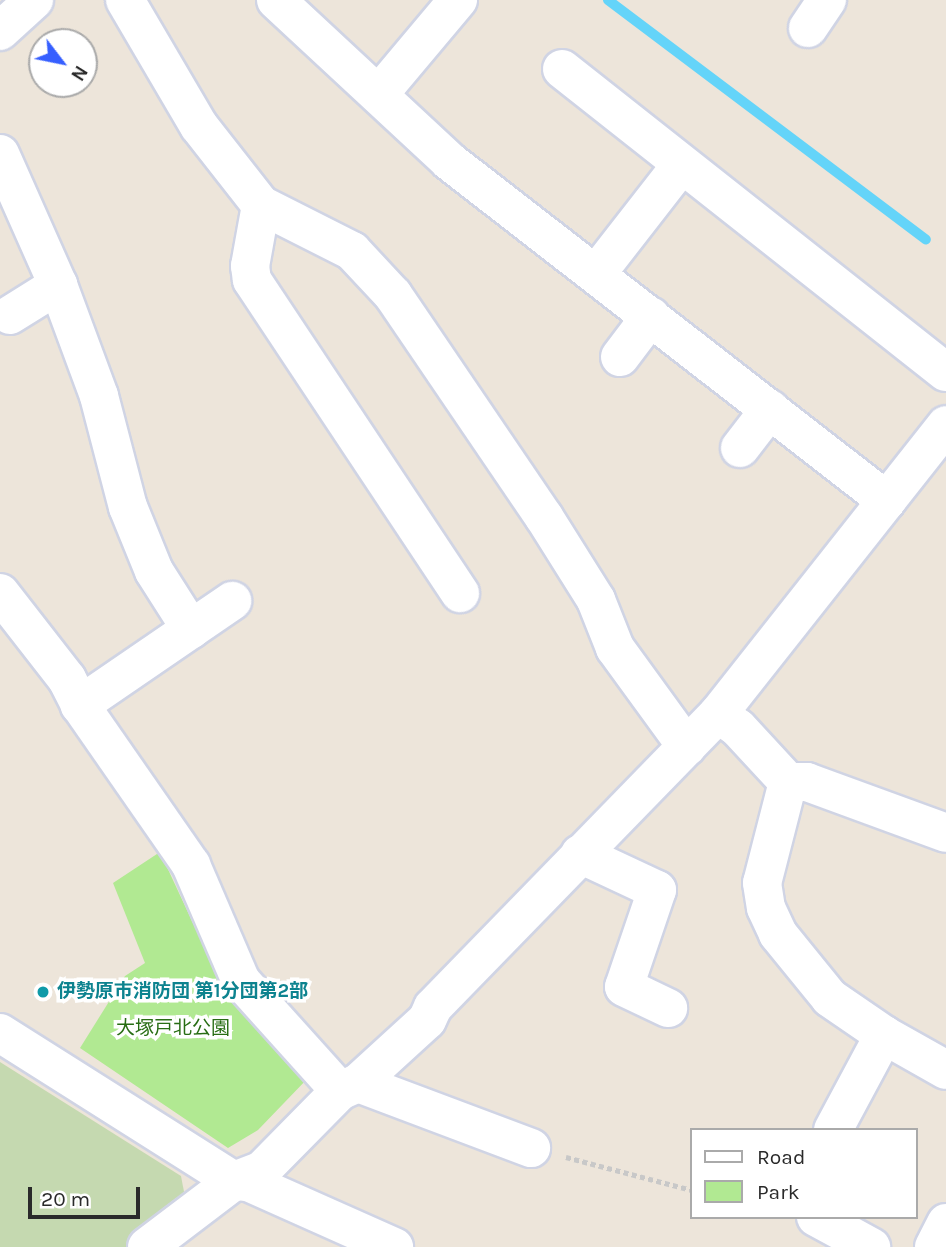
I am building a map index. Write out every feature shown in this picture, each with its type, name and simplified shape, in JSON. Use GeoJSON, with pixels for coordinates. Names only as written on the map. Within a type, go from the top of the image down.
{"type":"FeatureCollection","features":[{"type":"Feature","properties":{"kind":"street"},"geometry":{"type":"LineString","coordinates":[[0,31],[34,0]]}},
{"type":"Feature","properties":{"kind":"street"},"geometry":{"type":"LineString","coordinates":[[125,0],[199,126],[261,205],[352,251],[393,295],[544,517],[596,600],[615,648],[687,747]]}},
{"type":"Feature","properties":{"kind":"street"},"geometry":{"type":"LineString","coordinates":[[276,0],[449,160],[887,501]]}},
{"type":"Feature","properties":{"kind":"street"},"geometry":{"type":"LineString","coordinates":[[379,94],[458,0]]}},
{"type":"Feature","properties":{"kind":"street"},"geometry":{"type":"LineString","coordinates":[[562,69],[946,372]]}},
{"type":"Feature","properties":{"kind":"street"},"geometry":{"type":"LineString","coordinates":[[2,165],[58,285],[99,396],[128,507],[154,572],[191,629]]}},
{"type":"Feature","properties":{"kind":"street"},"geometry":{"type":"LineString","coordinates":[[597,273],[681,165]]}},
{"type":"Feature","properties":{"kind":"street"},"geometry":{"type":"LineString","coordinates":[[261,205],[250,266],[252,280],[460,593]]}},
{"type":"Feature","properties":{"kind":"street"},"geometry":{"type":"LineString","coordinates":[[10,315],[58,285]]}},
{"type":"Feature","properties":{"kind":"street"},"geometry":{"type":"LineString","coordinates":[[621,358],[651,316]]}},
{"type":"Feature","properties":{"kind":"street"},"geometry":{"type":"LineString","coordinates":[[740,448],[770,409]]}},
{"type":"Feature","properties":{"kind":"street"},"geometry":{"type":"LineString","coordinates":[[147,1247],[233,1181],[262,1170],[349,1087],[426,1020],[433,1007],[719,714],[946,425]]}},
{"type":"Feature","properties":{"kind":"street"},"geometry":{"type":"LineString","coordinates":[[0,593],[67,679],[80,705],[191,865],[241,981],[349,1087],[531,1148]]}},
{"type":"Feature","properties":{"kind":"street"},"geometry":{"type":"LineString","coordinates":[[80,705],[232,601]]}},
{"type":"Feature","properties":{"kind":"street"},"geometry":{"type":"LineString","coordinates":[[719,714],[738,728],[788,782],[807,782],[946,833]]}},
{"type":"Feature","properties":{"kind":"street"},"geometry":{"type":"LineString","coordinates":[[788,782],[762,883],[766,908],[778,933],[830,998],[884,1035],[946,1070]]}},
{"type":"Feature","properties":{"kind":"street"},"geometry":{"type":"LineString","coordinates":[[580,854],[657,890],[624,987],[668,1008]]}},
{"type":"Feature","properties":{"kind":"street"},"geometry":{"type":"LineString","coordinates":[[0,1032],[233,1181],[248,1182],[394,1247]]}},
{"type":"Feature","properties":{"kind":"street"},"geometry":{"type":"LineString","coordinates":[[834,1128],[884,1035]]}},
{"type":"Feature","properties":{"kind":"street"},"geometry":{"type":"LineString","coordinates":[[820,1219],[871,1247]]}},
{"type":"Feature","properties":{"kind":"street"},"geometry":{"type":"LineString","coordinates":[[934,1247],[946,1223]]}},
{"type":"Feature","properties":{"kind":"path"},"geometry":{"type":"LineString","coordinates":[[531,1148],[690,1190]]}},
{"type":"Feature","properties":{"kind":"green space","name":"大塚戸北公園"},"geometry":{"type":"Polygon","coordinates":[[[160,852],[217,975],[309,1077],[258,1130],[228,1148],[80,1048],[125,976],[145,963],[113,883],[160,852]]]}},
{"type":"Feature","properties":{"kind":"green space"},"geometry":{"type":"Polygon","coordinates":[[[0,1062],[181,1176],[185,1197],[179,1207],[127,1247],[0,1247],[0,1062]]]}},
{"type":"Feature","properties":{"kind":"waterway"},"geometry":{"type":"LineString","coordinates":[[608,0],[926,240]]}},
{"type":"Feature","properties":{"kind":"place","name":"伊勢原市消防団 第1分団第2部"},"geometry":{"type":"Point","coordinates":[43,992]}}]}
